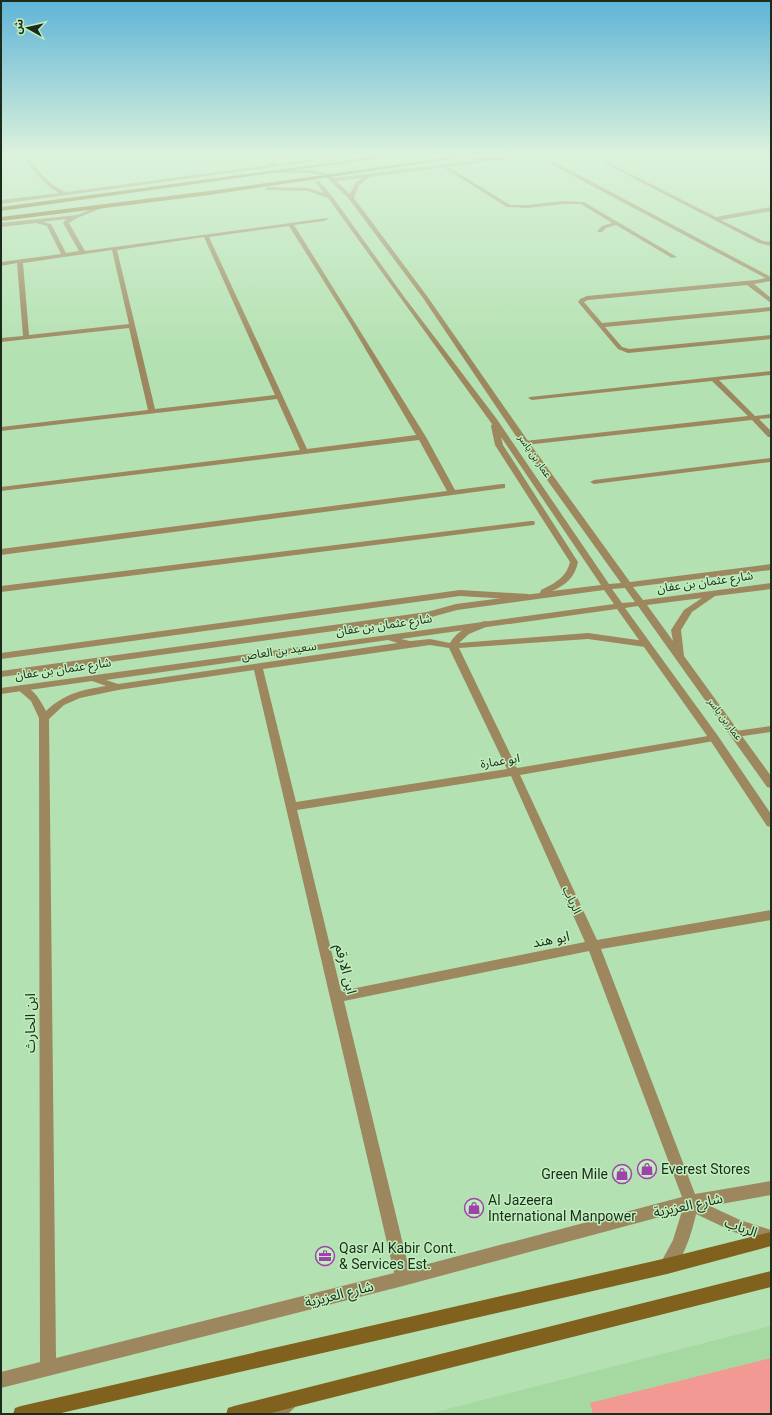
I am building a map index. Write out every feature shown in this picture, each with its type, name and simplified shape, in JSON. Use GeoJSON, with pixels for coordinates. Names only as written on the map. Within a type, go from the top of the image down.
{"type":"FeatureCollection","features":[{"type":"Feature","properties":{"kind":"main road"},"geometry":{"type":"LineString","coordinates":[[21,1414],[666,1266],[771,1238]]}},
{"type":"Feature","properties":{"kind":"main road"},"geometry":{"type":"LineString","coordinates":[[234,1414],[771,1279]]}},
{"type":"Feature","properties":{"kind":"street"},"geometry":{"type":"LineString","coordinates":[[1,225],[38,220]]}},
{"type":"Feature","properties":{"kind":"street"},"geometry":{"type":"LineString","coordinates":[[68,220],[66,223],[83,254]]}},
{"type":"Feature","properties":{"kind":"street"},"geometry":{"type":"LineString","coordinates":[[1,264],[83,254],[319,220]]}},
{"type":"Feature","properties":{"kind":"street","name":"عمار بن ياسر"},"geometry":{"type":"LineString","coordinates":[[346,220],[493,420],[605,587],[714,738],[771,823]]}},
{"type":"Feature","properties":{"kind":"street","name":"عمار بن ياسر"},"geometry":{"type":"LineString","coordinates":[[367,220],[425,297],[525,443],[771,784]]}},
{"type":"Feature","properties":{"kind":"street"},"geometry":{"type":"LineString","coordinates":[[612,220],[674,257]]}},
{"type":"Feature","properties":{"kind":"street"},"geometry":{"type":"LineString","coordinates":[[664,220],[770,277]]}},
{"type":"Feature","properties":{"kind":"street"},"geometry":{"type":"LineString","coordinates":[[717,220],[761,242],[771,244]]}},
{"type":"Feature","properties":{"kind":"street"},"geometry":{"type":"LineString","coordinates":[[29,221],[49,225],[65,256]]}},
{"type":"Feature","properties":{"kind":"street"},"geometry":{"type":"LineString","coordinates":[[600,231],[609,225],[617,223]]}},
{"type":"Feature","properties":{"kind":"street"},"geometry":{"type":"LineString","coordinates":[[291,224],[355,325],[422,436],[452,492]]}},
{"type":"Feature","properties":{"kind":"street"},"geometry":{"type":"LineString","coordinates":[[206,236],[304,451]]}},
{"type":"Feature","properties":{"kind":"street"},"geometry":{"type":"LineString","coordinates":[[114,249],[152,411]]}},
{"type":"Feature","properties":{"kind":"street"},"geometry":{"type":"LineString","coordinates":[[20,262],[26,338]]}},
{"type":"Feature","properties":{"kind":"street"},"geometry":{"type":"LineString","coordinates":[[770,277],[749,283],[582,300],[582,304],[622,349],[632,351],[771,337]]}},
{"type":"Feature","properties":{"kind":"street"},"geometry":{"type":"LineString","coordinates":[[749,283],[771,301]]}},
{"type":"Feature","properties":{"kind":"street"},"geometry":{"type":"LineString","coordinates":[[601,325],[771,309]]}},
{"type":"Feature","properties":{"kind":"street"},"geometry":{"type":"LineString","coordinates":[[1,340],[132,326]]}},
{"type":"Feature","properties":{"kind":"street"},"geometry":{"type":"LineString","coordinates":[[532,398],[771,373]]}},
{"type":"Feature","properties":{"kind":"street"},"geometry":{"type":"LineString","coordinates":[[714,379],[771,435]]}},
{"type":"Feature","properties":{"kind":"street"},"geometry":{"type":"LineString","coordinates":[[1,429],[279,397]]}},
{"type":"Feature","properties":{"kind":"street"},"geometry":{"type":"LineString","coordinates":[[525,443],[771,416]]}},
{"type":"Feature","properties":{"kind":"street"},"geometry":{"type":"LineString","coordinates":[[493,420],[499,445],[574,562],[573,571],[565,581],[532,596]]}},
{"type":"Feature","properties":{"kind":"street"},"geometry":{"type":"LineString","coordinates":[[1,489],[422,436]]}},
{"type":"Feature","properties":{"kind":"street"},"geometry":{"type":"LineString","coordinates":[[594,482],[771,460]]}},
{"type":"Feature","properties":{"kind":"street"},"geometry":{"type":"LineString","coordinates":[[1,552],[502,486]]}},
{"type":"Feature","properties":{"kind":"street"},"geometry":{"type":"LineString","coordinates":[[1,589],[531,524]]}},
{"type":"Feature","properties":{"kind":"street","name":"شارع عثمان بن عفان"},"geometry":{"type":"LineString","coordinates":[[1,674],[428,615],[456,607],[532,596],[771,567]]}},
{"type":"Feature","properties":{"kind":"street","name":"شارع عثمان بن عفان"},"geometry":{"type":"LineString","coordinates":[[1,691],[771,586]]}},
{"type":"Feature","properties":{"kind":"street","name":"شارع عثمان بن عفان"},"geometry":{"type":"LineString","coordinates":[[1,656],[460,593],[532,596]]}},
{"type":"Feature","properties":{"kind":"street"},"geometry":{"type":"LineString","coordinates":[[679,658],[676,630],[689,610],[715,594]]}},
{"type":"Feature","properties":{"kind":"street"},"geometry":{"type":"LineString","coordinates":[[452,646],[455,639],[462,633],[487,624]]}},
{"type":"Feature","properties":{"kind":"street","name":"سعيد بن العاص"},"geometry":{"type":"LineString","coordinates":[[44,718],[60,703],[77,695],[118,686],[411,644],[430,642],[452,646],[588,636],[645,644]]}},
{"type":"Feature","properties":{"kind":"street"},"geometry":{"type":"LineString","coordinates":[[388,638],[411,644]]}},
{"type":"Feature","properties":{"kind":"street","name":"الرباب"},"geometry":{"type":"LineString","coordinates":[[452,646],[514,772],[593,945],[691,1202],[710,1215],[771,1238]]}},
{"type":"Feature","properties":{"kind":"street","name":"ابن الارقم"},"geometry":{"type":"LineString","coordinates":[[258,667],[338,997],[403,1278]]}},
{"type":"Feature","properties":{"kind":"street"},"geometry":{"type":"LineString","coordinates":[[94,678],[118,686]]}},
{"type":"Feature","properties":{"kind":"street","name":"ابن الحارث"},"geometry":{"type":"LineString","coordinates":[[21,688],[35,699],[44,718],[48,1366]]}},
{"type":"Feature","properties":{"kind":"street"},"geometry":{"type":"LineString","coordinates":[[736,734],[771,729]]}},
{"type":"Feature","properties":{"kind":"street","name":"ابو عمارة"},"geometry":{"type":"LineString","coordinates":[[291,807],[514,772],[714,738]]}},
{"type":"Feature","properties":{"kind":"street","name":"ابو هند"},"geometry":{"type":"LineString","coordinates":[[338,997],[593,945],[771,915]]}},
{"type":"Feature","properties":{"kind":"street","name":"شارع العزيزية"},"geometry":{"type":"LineString","coordinates":[[1,1380],[48,1366],[403,1278],[691,1202],[771,1188]]}},
{"type":"Feature","properties":{"kind":"street"},"geometry":{"type":"LineString","coordinates":[[666,1266],[676,1252],[683,1236],[691,1202]]}},
{"type":"Feature","properties":{"kind":"street"},"geometry":{"type":"LineString","coordinates":[[276,1414],[290,1400]]}},
{"type":"Feature","properties":{"kind":"shaded area"},"geometry":{"type":"Polygon","coordinates":[[[771,1326],[771,1414],[428,1414],[771,1326]]]}},
{"type":"Feature","properties":{"kind":"shaded area"},"geometry":{"type":"Polygon","coordinates":[[[771,1358],[771,1414],[593,1414],[590,1403],[771,1358]]]}},
{"type":"Feature","properties":{"kind":"place","name":"Everest Stores"},"geometry":{"type":"Point","coordinates":[647,1169]}},
{"type":"Feature","properties":{"kind":"place","name":"Green Mile"},"geometry":{"type":"Point","coordinates":[622,1174]}},
{"type":"Feature","properties":{"kind":"place","name":"Al Jazeera International Manpower"},"geometry":{"type":"Point","coordinates":[474,1208]}},
{"type":"Feature","properties":{"kind":"place","name":"Qasr Al Kabir Cont. & Services Est."},"geometry":{"type":"Point","coordinates":[325,1256]}}]}
